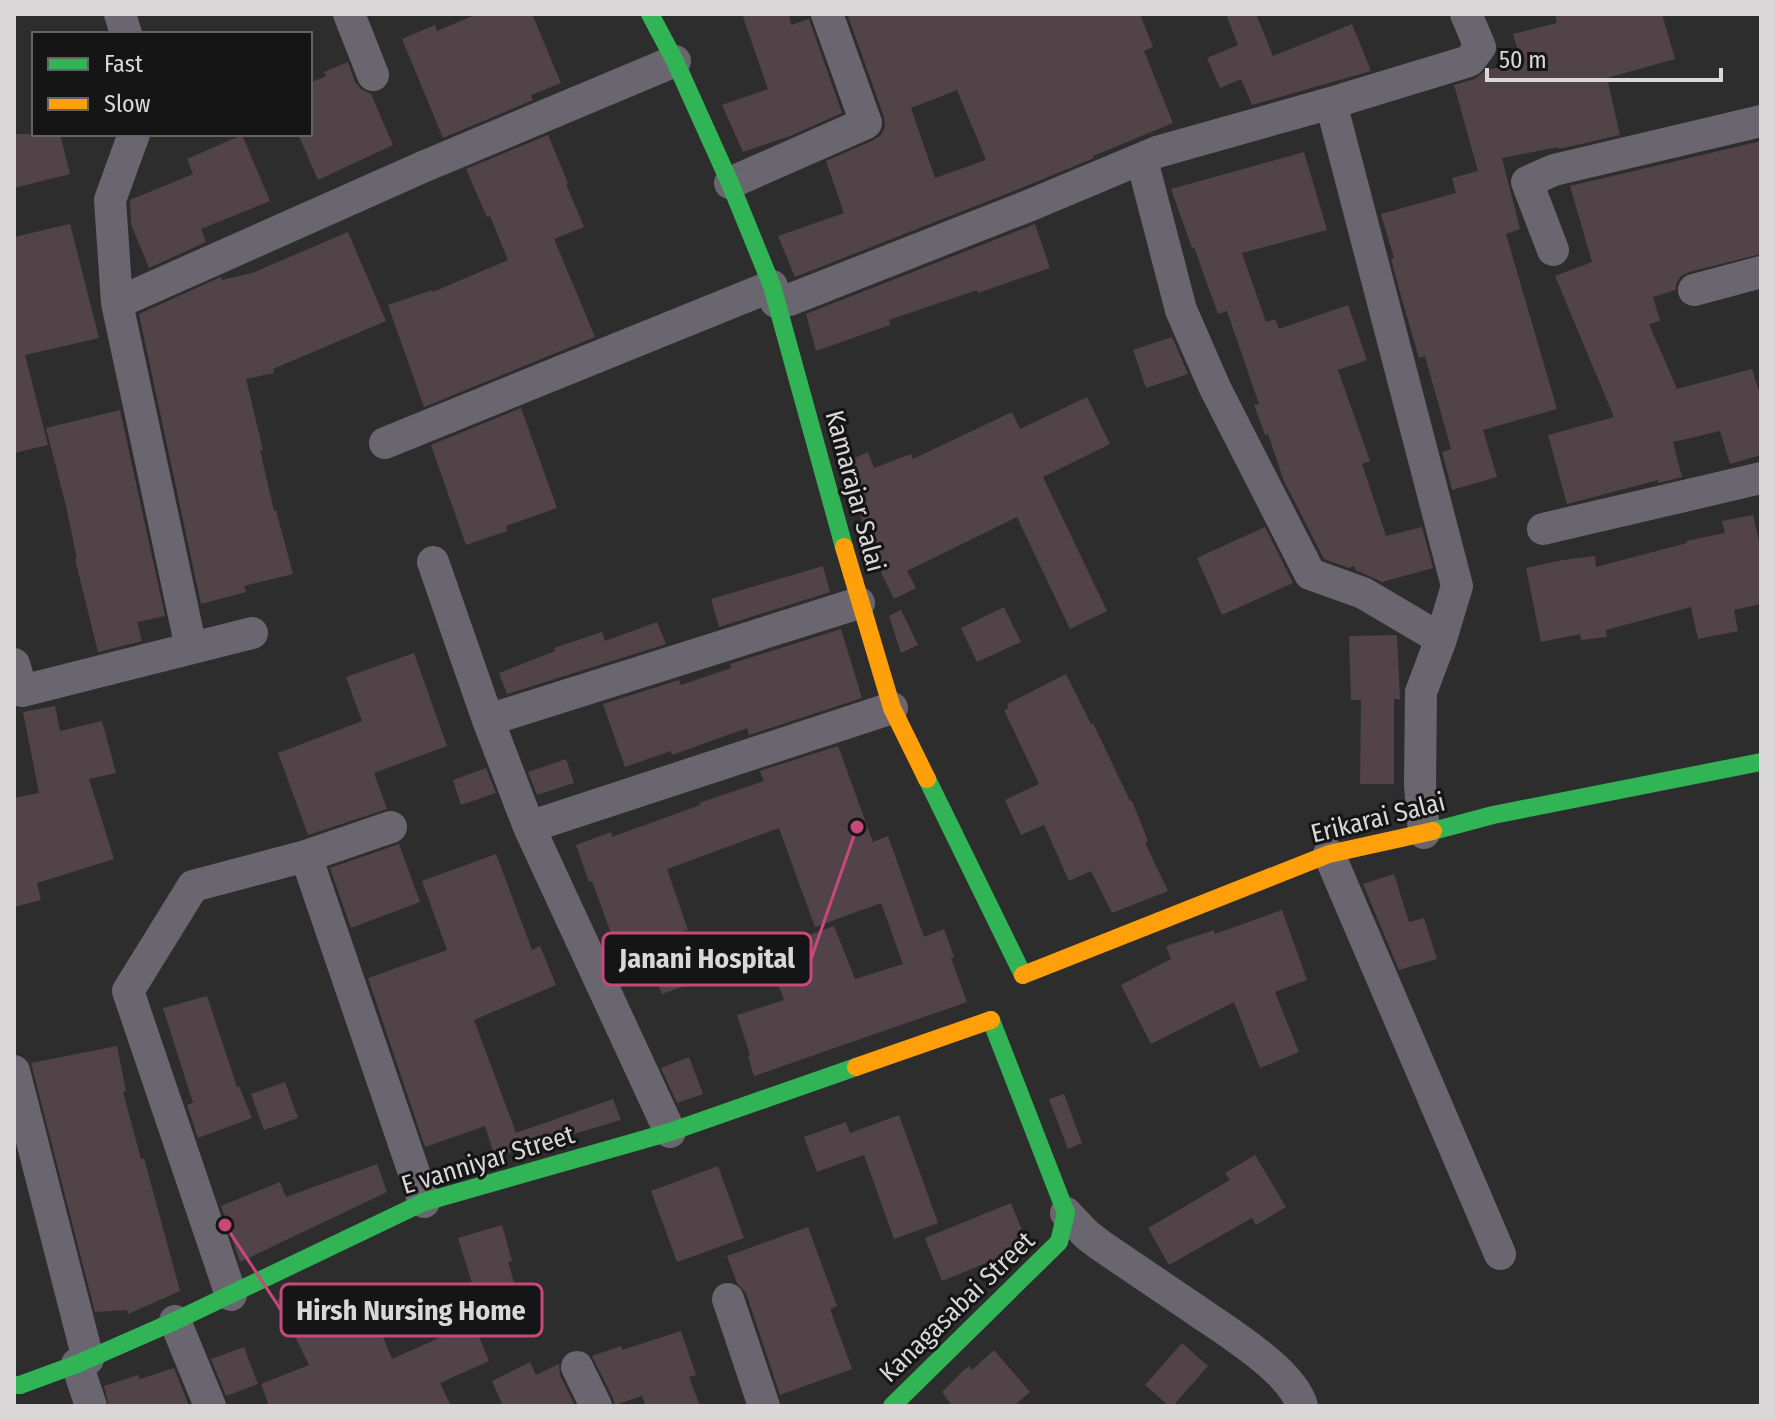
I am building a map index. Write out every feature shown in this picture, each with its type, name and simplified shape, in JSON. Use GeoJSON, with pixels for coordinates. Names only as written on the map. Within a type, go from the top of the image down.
{"type":"FeatureCollection","features":[{"type":"Feature","properties":{"kind":"street"},"geometry":{"type":"LineString","coordinates":[[349,14],[373,75]]}},
{"type":"Feature","properties":{"kind":"street","name":"Kamarajar Salai"},"geometry":{"type":"LineString","coordinates":[[650,14],[675,61],[730,183],[774,294],[859,603],[892,708],[1019,981]]}},
{"type":"Feature","properties":{"kind":"street"},"geometry":{"type":"LineString","coordinates":[[730,183],[866,123],[827,14]]}},
{"type":"Feature","properties":{"kind":"street"},"geometry":{"type":"LineString","coordinates":[[385,443],[774,294],[789,300],[1157,152],[1469,61],[1480,47],[1466,14]]}},
{"type":"Feature","properties":{"kind":"street"},"geometry":{"type":"LineString","coordinates":[[117,303],[425,166],[675,61]]}},
{"type":"Feature","properties":{"kind":"street"},"geometry":{"type":"LineString","coordinates":[[1331,103],[1457,586],[1421,692],[1420,785],[1424,833]]}},
{"type":"Feature","properties":{"kind":"street"},"geometry":{"type":"LineString","coordinates":[[1553,250],[1527,182],[1554,170],[1761,121]]}},
{"type":"Feature","properties":{"kind":"street"},"geometry":{"type":"LineString","coordinates":[[133,136],[110,200],[117,303],[191,648]]}},
{"type":"Feature","properties":{"kind":"street"},"geometry":{"type":"LineString","coordinates":[[1142,160],[1181,310],[1215,388],[1310,574],[1363,593],[1441,639]]}},
{"type":"Feature","properties":{"kind":"street"},"geometry":{"type":"LineString","coordinates":[[1694,290],[1761,272]]}},
{"type":"Feature","properties":{"kind":"street"},"geometry":{"type":"LineString","coordinates":[[1543,529],[1761,478]]}},
{"type":"Feature","properties":{"kind":"street"},"geometry":{"type":"LineString","coordinates":[[433,562],[529,827],[670,1132]]}},
{"type":"Feature","properties":{"kind":"street"},"geometry":{"type":"LineString","coordinates":[[488,720],[859,603]]}},
{"type":"Feature","properties":{"kind":"street"},"geometry":{"type":"LineString","coordinates":[[14,664],[22,691],[252,633]]}},
{"type":"Feature","properties":{"kind":"street"},"geometry":{"type":"LineString","coordinates":[[529,827],[892,708]]}},
{"type":"Feature","properties":{"kind":"street","name":"Erikarai Salai"},"geometry":{"type":"LineString","coordinates":[[1019,981],[1329,854],[1493,815],[1761,762]]}},
{"type":"Feature","properties":{"kind":"street"},"geometry":{"type":"LineString","coordinates":[[231,1295],[128,991],[193,886],[306,856],[391,827]]}},
{"type":"Feature","properties":{"kind":"street"},"geometry":{"type":"LineString","coordinates":[[1329,854],[1500,1254]]}},
{"type":"Feature","properties":{"kind":"street"},"geometry":{"type":"LineString","coordinates":[[306,856],[424,1202]]}},
{"type":"Feature","properties":{"kind":"street","name":"E vanniyar Street"},"geometry":{"type":"LineString","coordinates":[[16,1377],[83,1362],[424,1202],[670,1132],[995,1014],[1066,1213]]}},
{"type":"Feature","properties":{"kind":"street"},"geometry":{"type":"LineString","coordinates":[[14,1071],[91,1406]]}},
{"type":"Feature","properties":{"kind":"street"},"geometry":{"type":"LineString","coordinates":[[1066,1213],[1100,1245],[1264,1359],[1291,1388],[1302,1406]]}},
{"type":"Feature","properties":{"kind":"street","name":"Kanagasabai Street"},"geometry":{"type":"LineString","coordinates":[[892,1406],[1059,1242],[1066,1213]]}},
{"type":"Feature","properties":{"kind":"street"},"geometry":{"type":"LineString","coordinates":[[728,1299],[764,1406]]}},
{"type":"Feature","properties":{"kind":"street"},"geometry":{"type":"LineString","coordinates":[[175,1321],[210,1406]]}},
{"type":"Feature","properties":{"kind":"street"},"geometry":{"type":"LineString","coordinates":[[577,1367],[596,1406]]}},
{"type":"Feature","properties":{"kind":"building"},"geometry":{"type":"Polygon","coordinates":[[[477,14],[532,14],[561,83],[531,95],[533,100],[443,138],[402,39],[435,25],[437,31],[477,14]]]}},
{"type":"Feature","properties":{"kind":"building"},"geometry":{"type":"Polygon","coordinates":[[[742,14],[789,14],[791,25],[809,19],[842,113],[743,152],[722,105],[768,89],[742,14]]]}},
{"type":"Feature","properties":{"kind":"building"},"geometry":{"type":"Polygon","coordinates":[[[1140,14],[1153,47],[1144,51],[1173,123],[1026,186],[795,277],[778,236],[844,213],[826,161],[874,140],[885,127],[848,16],[1140,14]],[[957,90],[911,108],[935,178],[986,160],[957,90]]]}},
{"type":"Feature","properties":{"kind":"building"},"geometry":{"type":"Polygon","coordinates":[[[1226,14],[1256,14],[1273,56],[1352,24],[1371,71],[1252,105],[1241,79],[1220,88],[1207,58],[1238,45],[1226,14]]]}},
{"type":"Feature","properties":{"kind":"building"},"geometry":{"type":"Polygon","coordinates":[[[1555,14],[1662,14],[1675,59],[1607,78],[1620,135],[1502,158],[1520,229],[1506,234],[1557,409],[1483,430],[1497,477],[1452,490],[1442,452],[1451,449],[1425,356],[1419,358],[1381,214],[1456,193],[1452,178],[1478,171],[1454,85],[1475,79],[1485,71],[1521,61],[1513,34],[1557,23],[1555,14]]]}},
{"type":"Feature","properties":{"kind":"building"},"geometry":{"type":"Polygon","coordinates":[[[348,62],[355,82],[371,94],[393,145],[318,180],[299,136],[312,136],[312,82],[326,76],[324,72],[348,62]]]}},
{"type":"Feature","properties":{"kind":"building"},"geometry":{"type":"Polygon","coordinates":[[[14,134],[60,136],[70,174],[14,188],[14,134]]]}},
{"type":"Feature","properties":{"kind":"building"},"geometry":{"type":"Polygon","coordinates":[[[548,135],[584,227],[554,239],[595,337],[424,407],[388,305],[433,292],[508,260],[466,169],[548,135]]]}},
{"type":"Feature","properties":{"kind":"building"},"geometry":{"type":"Polygon","coordinates":[[[242,136],[270,201],[201,229],[206,242],[149,268],[131,224],[130,200],[193,174],[187,159],[242,136]]]}},
{"type":"Feature","properties":{"kind":"building"},"geometry":{"type":"Polygon","coordinates":[[[1761,141],[1761,254],[1681,276],[1676,290],[1653,297],[1660,321],[1649,324],[1677,389],[1752,369],[1761,398],[1761,455],[1730,464],[1720,431],[1673,442],[1682,477],[1658,483],[1658,480],[1567,504],[1548,435],[1614,417],[1555,276],[1592,262],[1570,186],[1761,141]]]}},
{"type":"Feature","properties":{"kind":"building"},"geometry":{"type":"Polygon","coordinates":[[[1304,152],[1327,230],[1242,253],[1266,322],[1275,319],[1279,329],[1348,305],[1367,360],[1338,370],[1370,461],[1362,464],[1386,536],[1422,527],[1433,568],[1382,582],[1356,570],[1354,566],[1349,568],[1324,559],[1284,481],[1254,405],[1259,404],[1227,311],[1218,314],[1171,189],[1304,152]]]}},
{"type":"Feature","properties":{"kind":"building"},"geometry":{"type":"Polygon","coordinates":[[[70,224],[99,338],[25,355],[48,445],[14,453],[14,237],[70,224]]]}},
{"type":"Feature","properties":{"kind":"building"},"geometry":{"type":"Polygon","coordinates":[[[1035,224],[1050,268],[889,320],[890,325],[816,351],[806,314],[1035,224]]]}},
{"type":"Feature","properties":{"kind":"building"},"geometry":{"type":"Polygon","coordinates":[[[348,232],[386,321],[273,369],[274,373],[246,379],[274,511],[293,574],[244,586],[246,592],[201,604],[139,314],[221,277],[222,280],[252,273],[348,232]]]}},
{"type":"Feature","properties":{"kind":"building"},"geometry":{"type":"Polygon","coordinates":[[[1172,337],[1188,374],[1146,388],[1133,350],[1172,337]]]}},
{"type":"Feature","properties":{"kind":"building"},"geometry":{"type":"Polygon","coordinates":[[[1087,397],[1110,444],[1043,477],[1107,611],[1070,629],[1017,517],[907,571],[916,588],[894,599],[871,552],[846,462],[868,452],[874,468],[911,454],[913,459],[1012,412],[1020,429],[1087,397]]]}},
{"type":"Feature","properties":{"kind":"building"},"geometry":{"type":"Polygon","coordinates":[[[521,408],[557,508],[506,526],[507,531],[466,545],[431,445],[521,408]]]}},
{"type":"Feature","properties":{"kind":"building"},"geometry":{"type":"Polygon","coordinates":[[[120,410],[165,616],[137,622],[142,641],[98,652],[46,428],[120,410]]]}},
{"type":"Feature","properties":{"kind":"building"},"geometry":{"type":"Polygon","coordinates":[[[1753,515],[1761,550],[1761,604],[1734,610],[1738,631],[1698,639],[1691,607],[1606,630],[1607,637],[1581,640],[1580,634],[1541,642],[1526,568],[1595,556],[1596,567],[1725,533],[1722,521],[1753,515]]]}},
{"type":"Feature","properties":{"kind":"building"},"geometry":{"type":"Polygon","coordinates":[[[1265,527],[1293,583],[1222,615],[1197,558],[1265,527]]]}},
{"type":"Feature","properties":{"kind":"building"},"geometry":{"type":"Polygon","coordinates":[[[823,566],[830,592],[719,627],[711,599],[823,566]]]}},
{"type":"Feature","properties":{"kind":"building"},"geometry":{"type":"Polygon","coordinates":[[[1004,607],[1021,642],[977,662],[961,628],[1004,607]]]}},
{"type":"Feature","properties":{"kind":"building"},"geometry":{"type":"Polygon","coordinates":[[[901,610],[918,645],[901,653],[889,616],[901,610]]]}},
{"type":"Feature","properties":{"kind":"building"},"geometry":{"type":"Polygon","coordinates":[[[657,622],[666,644],[507,694],[499,673],[555,651],[554,648],[602,632],[605,641],[657,622]]]}},
{"type":"Feature","properties":{"kind":"building"},"geometry":{"type":"Polygon","coordinates":[[[841,629],[862,698],[749,735],[747,728],[672,755],[671,751],[625,767],[603,704],[679,680],[681,685],[731,668],[730,664],[841,629]]]}},
{"type":"Feature","properties":{"kind":"building"},"geometry":{"type":"Polygon","coordinates":[[[1397,635],[1400,699],[1394,699],[1394,784],[1360,784],[1361,700],[1351,700],[1349,636],[1397,635]]]}},
{"type":"Feature","properties":{"kind":"building"},"geometry":{"type":"Polygon","coordinates":[[[414,653],[447,746],[374,773],[387,809],[308,835],[278,753],[362,721],[346,677],[414,653]]]}},
{"type":"Feature","properties":{"kind":"building"},"geometry":{"type":"Polygon","coordinates":[[[1066,674],[1132,801],[1148,841],[1145,843],[1168,891],[1112,913],[1091,871],[1069,881],[1044,825],[1021,835],[1005,800],[1039,784],[1004,710],[1009,708],[1007,704],[1066,674]]]}},
{"type":"Feature","properties":{"kind":"building"},"geometry":{"type":"Polygon","coordinates":[[[55,706],[60,731],[102,721],[116,773],[89,779],[114,859],[37,883],[41,900],[14,907],[14,798],[39,793],[23,712],[55,706]]]}},
{"type":"Feature","properties":{"kind":"building"},"geometry":{"type":"Polygon","coordinates":[[[838,746],[873,842],[888,836],[924,937],[944,929],[967,1002],[754,1076],[737,1015],[784,1000],[765,951],[834,926],[855,979],[903,964],[881,903],[815,927],[779,828],[667,869],[688,930],[681,932],[699,981],[662,994],[644,946],[619,955],[576,845],[611,832],[612,837],[764,781],[760,771],[838,746]]]}},
{"type":"Feature","properties":{"kind":"building"},"geometry":{"type":"Polygon","coordinates":[[[566,759],[574,783],[537,795],[528,772],[566,759]]]}},
{"type":"Feature","properties":{"kind":"building"},"geometry":{"type":"Polygon","coordinates":[[[486,768],[496,793],[461,805],[453,780],[486,768]]]}},
{"type":"Feature","properties":{"kind":"building"},"geometry":{"type":"Polygon","coordinates":[[[399,844],[420,902],[351,928],[330,868],[399,844]]]}},
{"type":"Feature","properties":{"kind":"building"},"geometry":{"type":"Polygon","coordinates":[[[496,854],[532,950],[540,946],[556,985],[474,1020],[516,1133],[613,1099],[621,1120],[495,1157],[485,1126],[425,1147],[368,978],[447,950],[422,881],[496,854]]]}},
{"type":"Feature","properties":{"kind":"building"},"geometry":{"type":"Polygon","coordinates":[[[1394,874],[1409,922],[1424,918],[1437,959],[1399,970],[1363,884],[1394,874]]]}},
{"type":"Feature","properties":{"kind":"building"},"geometry":{"type":"Polygon","coordinates":[[[1282,910],[1307,980],[1275,992],[1299,1052],[1260,1068],[1234,1002],[1151,1044],[1121,985],[1171,959],[1166,946],[1214,930],[1215,934],[1282,910]]]}},
{"type":"Feature","properties":{"kind":"building"},"geometry":{"type":"Polygon","coordinates":[[[207,996],[237,1087],[252,1118],[198,1138],[187,1105],[193,1103],[163,1008],[207,996]]]}},
{"type":"Feature","properties":{"kind":"building"},"geometry":{"type":"Polygon","coordinates":[[[117,1046],[126,1091],[123,1092],[180,1291],[128,1314],[127,1310],[95,1312],[31,1063],[117,1046]]]}},
{"type":"Feature","properties":{"kind":"building"},"geometry":{"type":"Polygon","coordinates":[[[689,1057],[703,1094],[677,1103],[661,1068],[689,1057]]]}},
{"type":"Feature","properties":{"kind":"building"},"geometry":{"type":"Polygon","coordinates":[[[285,1082],[298,1118],[264,1130],[251,1094],[285,1082]]]}},
{"type":"Feature","properties":{"kind":"building"},"geometry":{"type":"Polygon","coordinates":[[[1064,1094],[1082,1143],[1068,1149],[1049,1099],[1064,1094]]]}},
{"type":"Feature","properties":{"kind":"building"},"geometry":{"type":"Polygon","coordinates":[[[899,1115],[938,1223],[894,1239],[864,1155],[817,1172],[804,1137],[846,1122],[850,1133],[899,1115]]]}},
{"type":"Feature","properties":{"kind":"building"},"geometry":{"type":"Polygon","coordinates":[[[1255,1155],[1286,1207],[1256,1225],[1252,1218],[1169,1265],[1148,1228],[1230,1180],[1225,1173],[1255,1155]]]}},
{"type":"Feature","properties":{"kind":"building"},"geometry":{"type":"Polygon","coordinates":[[[377,1164],[387,1192],[240,1262],[221,1206],[280,1182],[286,1197],[377,1164]]]}},
{"type":"Feature","properties":{"kind":"building"},"geometry":{"type":"Polygon","coordinates":[[[718,1166],[744,1238],[677,1262],[651,1191],[718,1166]]]}},
{"type":"Feature","properties":{"kind":"building"},"geometry":{"type":"Polygon","coordinates":[[[1011,1203],[1026,1240],[1013,1252],[942,1281],[925,1238],[1011,1203]]]}},
{"type":"Feature","properties":{"kind":"building"},"geometry":{"type":"Polygon","coordinates":[[[502,1225],[512,1261],[508,1262],[522,1309],[483,1319],[458,1238],[502,1225]]]}},
{"type":"Feature","properties":{"kind":"building"},"geometry":{"type":"Polygon","coordinates":[[[808,1227],[837,1306],[830,1309],[852,1369],[780,1395],[746,1293],[737,1283],[727,1256],[808,1227]]]}},
{"type":"Feature","properties":{"kind":"building"},"geometry":{"type":"Polygon","coordinates":[[[309,1285],[329,1325],[371,1308],[392,1359],[473,1323],[489,1361],[440,1383],[451,1406],[269,1406],[261,1384],[309,1365],[277,1300],[309,1285]]]}},
{"type":"Feature","properties":{"kind":"building"},"geometry":{"type":"Polygon","coordinates":[[[681,1331],[696,1375],[689,1377],[700,1406],[646,1406],[642,1396],[615,1405],[592,1356],[681,1331]]]}},
{"type":"Feature","properties":{"kind":"building"},"geometry":{"type":"Polygon","coordinates":[[[1182,1343],[1208,1366],[1173,1406],[1169,1406],[1145,1385],[1182,1343]]]}},
{"type":"Feature","properties":{"kind":"building"},"geometry":{"type":"Polygon","coordinates":[[[244,1347],[258,1384],[226,1396],[211,1359],[244,1347]]]}},
{"type":"Feature","properties":{"kind":"building"},"geometry":{"type":"Polygon","coordinates":[[[994,1350],[1030,1392],[1014,1406],[952,1406],[942,1392],[964,1370],[969,1366],[972,1370],[994,1350]]]}},
{"type":"Feature","properties":{"kind":"building"},"geometry":{"type":"Polygon","coordinates":[[[530,1362],[536,1375],[559,1364],[560,1375],[575,1406],[503,1406],[492,1381],[530,1362]]]}},
{"type":"Feature","properties":{"kind":"building"},"geometry":{"type":"Polygon","coordinates":[[[174,1368],[189,1406],[109,1406],[104,1386],[174,1368]]]}},
{"type":"Feature","properties":{"kind":"traffic: fast"},"geometry":{"type":"LineString","coordinates":[[650,14],[675,61],[730,183],[772,286],[844,547]]}},
{"type":"Feature","properties":{"kind":"traffic: fast"},"geometry":{"type":"LineString","coordinates":[[1433,831],[1493,815],[1761,762]]}},
{"type":"Feature","properties":{"kind":"traffic: fast"},"geometry":{"type":"LineString","coordinates":[[927,779],[1023,975]]}},
{"type":"Feature","properties":{"kind":"traffic: fast"},"geometry":{"type":"LineString","coordinates":[[892,1406],[1059,1242],[1066,1213],[991,1020]]}},
{"type":"Feature","properties":{"kind":"traffic: fast"},"geometry":{"type":"LineString","coordinates":[[14,1385],[77,1364],[175,1321],[424,1202],[670,1132],[856,1067]]}},
{"type":"Feature","properties":{"kind":"traffic: slow"},"geometry":{"type":"LineString","coordinates":[[844,547],[892,708],[927,779]]}},
{"type":"Feature","properties":{"kind":"traffic: slow"},"geometry":{"type":"LineString","coordinates":[[1023,975],[1329,854],[1433,831]]}},
{"type":"Feature","properties":{"kind":"traffic: slow"},"geometry":{"type":"LineString","coordinates":[[856,1067],[991,1020]]}},
{"type":"Feature","properties":{"kind":"place","name":"Janani Hospital"},"geometry":{"type":"Point","coordinates":[857,827]}},
{"type":"Feature","properties":{"kind":"place","name":"Hirsh Nursing Home"},"geometry":{"type":"Point","coordinates":[225,1225]}}]}
